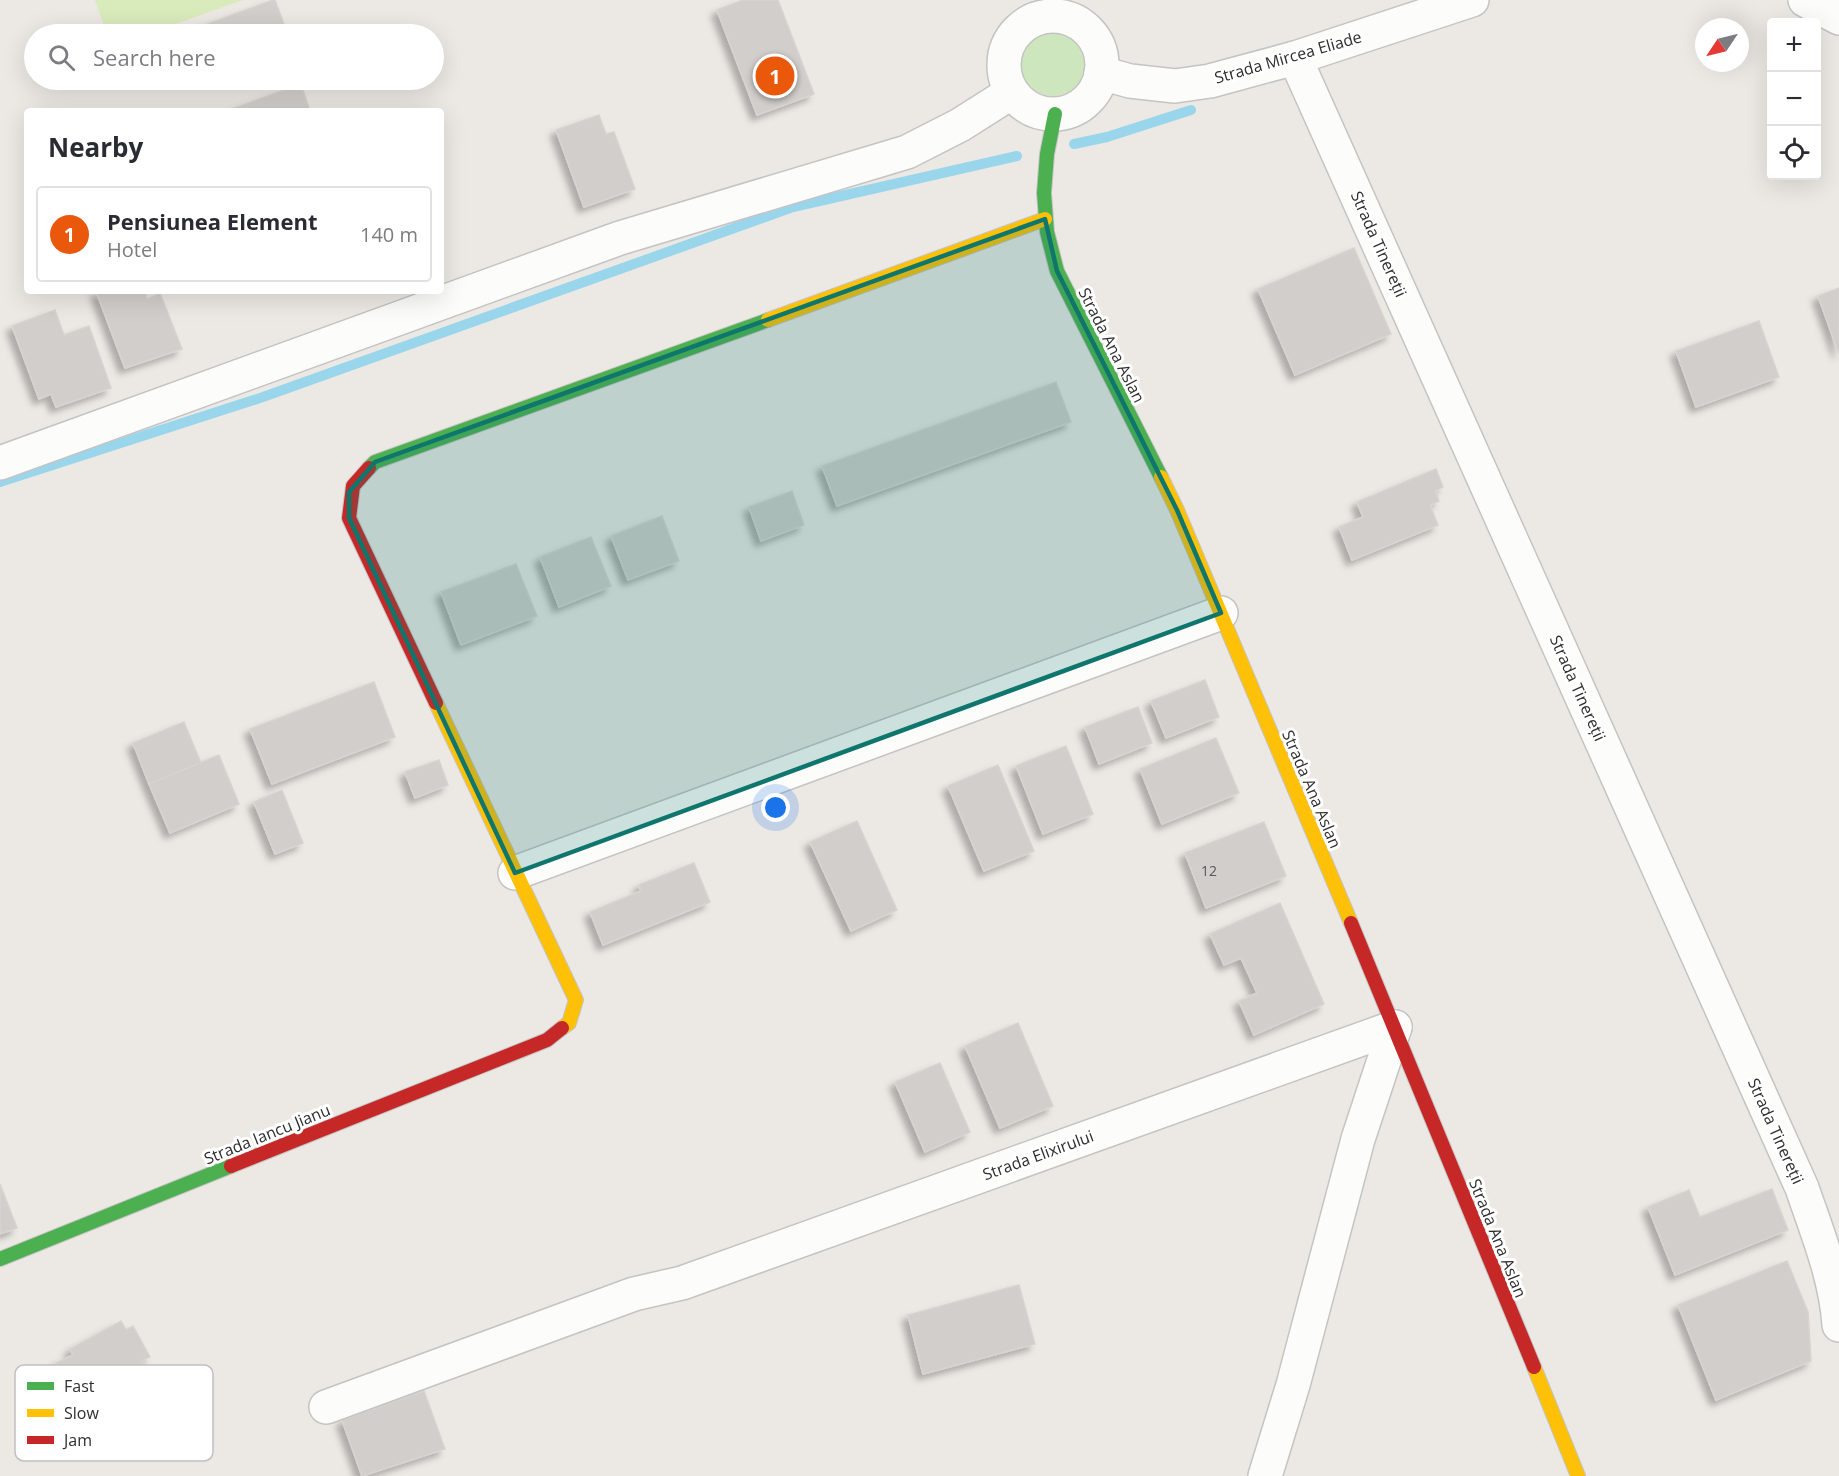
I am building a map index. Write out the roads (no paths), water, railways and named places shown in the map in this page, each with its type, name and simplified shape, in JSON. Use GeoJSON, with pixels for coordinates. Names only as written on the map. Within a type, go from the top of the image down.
{"type":"FeatureCollection","features":[{"type":"Feature","properties":{"kind":"street","name":"Strada Mircea Eliade"},"geometry":{"type":"LineString","coordinates":[[1101,74],[1130,81],[1175,86],[1210,81],[1295,58],[1472,0]]}},
{"type":"Feature","properties":{"kind":"street"},"geometry":{"type":"LineString","coordinates":[[1805,0],[1839,18]]}},
{"type":"Feature","properties":{"kind":"street"},"geometry":{"type":"LineString","coordinates":[[1043,8],[1076,22],[1088,31],[1097,44],[1101,58],[1101,74],[1096,89],[1085,102],[1071,111],[1055,114],[1039,112],[1023,105],[1012,92],[1005,69],[1008,45],[1018,31],[1043,8]]}},
{"type":"Feature","properties":{"kind":"street","name":"Strada Tinereții"},"geometry":{"type":"LineString","coordinates":[[1295,58],[1802,1188],[1838,1307],[1839,1325]]}},
{"type":"Feature","properties":{"kind":"street"},"geometry":{"type":"LineString","coordinates":[[0,463],[620,238],[907,152],[960,125],[1012,92]]}},
{"type":"Feature","properties":{"kind":"street","name":"Strada Ana Aslan"},"geometry":{"type":"LineString","coordinates":[[1055,114],[1044,167],[1045,219],[1048,243],[1057,271],[1177,510],[1395,1027],[1578,1476]]}},
{"type":"Feature","properties":{"kind":"street"},"geometry":{"type":"LineString","coordinates":[[1045,219],[375,462],[360,475],[349,492],[349,518],[515,873],[1221,613]]}},
{"type":"Feature","properties":{"kind":"street","name":"Strada Iancu Jianu"},"geometry":{"type":"LineString","coordinates":[[0,1259],[547,1040],[568,1023],[576,1000],[515,873]]}},
{"type":"Feature","properties":{"kind":"street"},"geometry":{"type":"LineString","coordinates":[[1265,1476],[1293,1385],[1358,1139],[1395,1027]]}},
{"type":"Feature","properties":{"kind":"street","name":"Strada Elixirului"},"geometry":{"type":"LineString","coordinates":[[326,1407],[634,1294],[682,1283],[1395,1027]]}},
{"type":"Feature","properties":{"kind":"waterway"},"geometry":{"type":"LineString","coordinates":[[1074,144],[1107,137],[1191,110]]}},
{"type":"Feature","properties":{"kind":"waterway"},"geometry":{"type":"LineString","coordinates":[[0,482],[263,397],[793,207],[1017,156]]}},
{"type":"Feature","properties":{"kind":"place","name":"Pensiunea Element"},"geometry":{"type":"Point","coordinates":[775,76]}}]}
